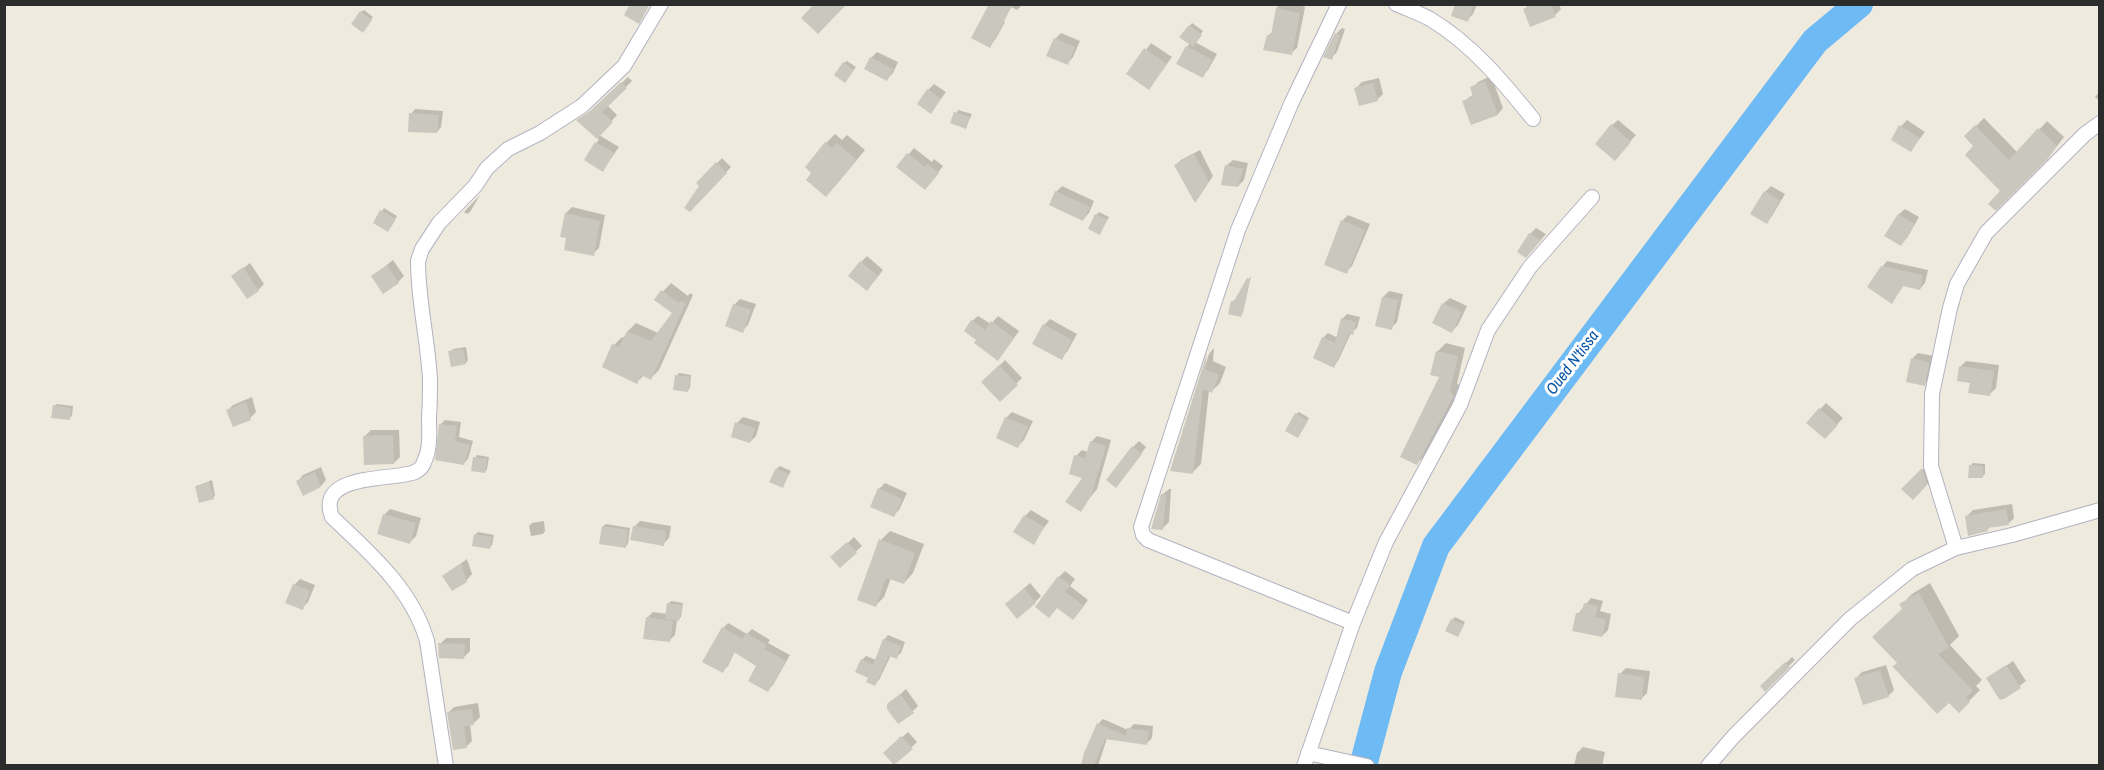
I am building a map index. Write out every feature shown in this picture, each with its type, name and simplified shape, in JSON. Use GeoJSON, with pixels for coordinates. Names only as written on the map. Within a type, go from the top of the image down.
{"type":"FeatureCollection","features":[{"type":"Feature","properties":{"kind":"street"},"geometry":{"type":"LineString","coordinates":[[446,765],[423,626],[400,587],[373,556],[332,517],[329,508],[331,498],[351,483],[368,478],[417,471],[423,464],[429,449],[430,380],[418,261],[422,249],[439,223],[508,149],[540,133],[582,106],[624,66],[662,4]]}},
{"type":"Feature","properties":{"kind":"street"},"geometry":{"type":"LineString","coordinates":[[1339,4],[1291,104],[1238,230],[1141,527],[1143,535],[1149,540],[1353,623]]}},
{"type":"Feature","properties":{"kind":"street"},"geometry":{"type":"LineString","coordinates":[[1396,4],[1430,19],[1469,46],[1511,91],[1533,119]]}},
{"type":"Feature","properties":{"kind":"street"},"geometry":{"type":"LineString","coordinates":[[1956,549],[1931,466],[1932,394],[1955,292],[1986,233],[2085,134],[2100,123]]}},
{"type":"Feature","properties":{"kind":"street"},"geometry":{"type":"LineString","coordinates":[[1367,765],[1306,759],[1353,623],[1386,542],[1460,405],[1488,330],[1530,267],[1592,197]]}},
{"type":"Feature","properties":{"kind":"street"},"geometry":{"type":"LineString","coordinates":[[1708,765],[1850,619],[1912,569],[1956,549],[2100,510]]}},
{"type":"Feature","properties":{"kind":"building"},"geometry":{"type":"Polygon","coordinates":[[[630,4],[650,4],[639,24],[624,15],[630,4]]]}},
{"type":"Feature","properties":{"kind":"building"},"geometry":{"type":"Polygon","coordinates":[[[814,4],[847,4],[818,34],[801,18],[814,4]]]}},
{"type":"Feature","properties":{"kind":"building"},"geometry":{"type":"Polygon","coordinates":[[[989,4],[1013,4],[990,48],[971,38],[989,4]]]}},
{"type":"Feature","properties":{"kind":"building"},"geometry":{"type":"Polygon","coordinates":[[[1455,4],[1474,4],[1468,22],[1451,16],[1455,4]]]}},
{"type":"Feature","properties":{"kind":"building"},"geometry":{"type":"Polygon","coordinates":[[[1534,4],[1551,4],[1556,17],[1530,27],[1523,9],[1534,4]]]}},
{"type":"Feature","properties":{"kind":"building"},"geometry":{"type":"Polygon","coordinates":[[[1276,8],[1300,13],[1292,55],[1263,50],[1267,35],[1271,35],[1276,8]]]}},
{"type":"Feature","properties":{"kind":"building"},"geometry":{"type":"Polygon","coordinates":[[[360,11],[372,20],[363,33],[351,24],[360,11]]]}},
{"type":"Feature","properties":{"kind":"building"},"geometry":{"type":"Polygon","coordinates":[[[1189,25],[1202,35],[1193,47],[1179,37],[1189,25]]]}},
{"type":"Feature","properties":{"kind":"building"},"geometry":{"type":"Polygon","coordinates":[[[1335,33],[1340,35],[1332,60],[1323,57],[1335,33]]]}},
{"type":"Feature","properties":{"kind":"building"},"geometry":{"type":"Polygon","coordinates":[[[1054,38],[1075,47],[1068,65],[1046,56],[1054,38]]]}},
{"type":"Feature","properties":{"kind":"building"},"geometry":{"type":"Polygon","coordinates":[[[1186,46],[1212,60],[1203,78],[1176,64],[1186,46]]]}},
{"type":"Feature","properties":{"kind":"building"},"geometry":{"type":"Polygon","coordinates":[[[1144,48],[1167,64],[1149,90],[1126,74],[1144,48]]]}},
{"type":"Feature","properties":{"kind":"building"},"geometry":{"type":"Polygon","coordinates":[[[870,57],[893,69],[887,81],[864,69],[870,57]]]}},
{"type":"Feature","properties":{"kind":"building"},"geometry":{"type":"Polygon","coordinates":[[[843,62],[854,70],[845,83],[834,75],[843,62]]]}},
{"type":"Feature","properties":{"kind":"building"},"geometry":{"type":"Polygon","coordinates":[[[1485,81],[1498,115],[1471,125],[1462,101],[1473,97],[1470,87],[1485,81]]]}},
{"type":"Feature","properties":{"kind":"building"},"geometry":{"type":"Polygon","coordinates":[[[621,82],[627,88],[602,112],[613,122],[597,139],[576,120],[588,113],[621,82]]]}},
{"type":"Feature","properties":{"kind":"building"},"geometry":{"type":"Polygon","coordinates":[[[1373,83],[1378,101],[1359,106],[1354,88],[1373,83]]]}},
{"type":"Feature","properties":{"kind":"building"},"geometry":{"type":"Polygon","coordinates":[[[927,89],[941,99],[931,114],[917,104],[927,89]]]}},
{"type":"Feature","properties":{"kind":"building"},"geometry":{"type":"Polygon","coordinates":[[[954,112],[970,117],[966,129],[950,123],[954,112]]]}},
{"type":"Feature","properties":{"kind":"building"},"geometry":{"type":"Polygon","coordinates":[[[409,113],[439,115],[437,133],[408,132],[409,113]]]}},
{"type":"Feature","properties":{"kind":"building"},"geometry":{"type":"Polygon","coordinates":[[[1611,124],[1631,142],[1615,161],[1595,144],[1611,124]]]}},
{"type":"Feature","properties":{"kind":"building"},"geometry":{"type":"Polygon","coordinates":[[[1899,125],[1920,138],[1911,152],[1891,140],[1899,125]]]}},
{"type":"Feature","properties":{"kind":"building"},"geometry":{"type":"Polygon","coordinates":[[[1975,125],[2009,160],[2038,128],[2057,146],[2047,160],[1996,211],[1988,204],[2000,191],[1965,155],[1973,146],[1964,136],[1975,125]]]}},
{"type":"Feature","properties":{"kind":"building"},"geometry":{"type":"Polygon","coordinates":[[[595,142],[614,153],[603,172],[584,160],[595,142]]]}},
{"type":"Feature","properties":{"kind":"building"},"geometry":{"type":"Polygon","coordinates":[[[825,142],[832,148],[837,143],[857,160],[826,197],[806,180],[811,173],[805,167],[825,142]]]}},
{"type":"Feature","properties":{"kind":"building"},"geometry":{"type":"Polygon","coordinates":[[[907,153],[925,167],[927,164],[939,173],[925,190],[896,167],[907,153]]]}},
{"type":"Feature","properties":{"kind":"building"},"geometry":{"type":"Polygon","coordinates":[[[1194,154],[1209,182],[1195,203],[1174,165],[1194,154]]]}},
{"type":"Feature","properties":{"kind":"building"},"geometry":{"type":"Polygon","coordinates":[[[716,162],[727,173],[690,212],[684,208],[699,186],[696,183],[716,162]]]}},
{"type":"Feature","properties":{"kind":"building"},"geometry":{"type":"Polygon","coordinates":[[[1225,165],[1243,169],[1238,187],[1221,185],[1225,165]]]}},
{"type":"Feature","properties":{"kind":"building"},"geometry":{"type":"Polygon","coordinates":[[[1055,191],[1090,207],[1083,221],[1049,205],[1055,191]]]}},
{"type":"Feature","properties":{"kind":"building"},"geometry":{"type":"Polygon","coordinates":[[[1764,191],[1780,200],[1767,224],[1750,214],[1764,191]]]}},
{"type":"Feature","properties":{"kind":"building"},"geometry":{"type":"Polygon","coordinates":[[[380,210],[396,219],[388,232],[373,223],[380,210]]]}},
{"type":"Feature","properties":{"kind":"building"},"geometry":{"type":"Polygon","coordinates":[[[565,213],[600,221],[594,256],[564,250],[566,238],[560,237],[565,213]]]}},
{"type":"Feature","properties":{"kind":"building"},"geometry":{"type":"Polygon","coordinates":[[[1095,214],[1107,219],[1100,235],[1088,229],[1095,214]]]}},
{"type":"Feature","properties":{"kind":"building"},"geometry":{"type":"Polygon","coordinates":[[[1898,214],[1915,224],[1901,246],[1884,236],[1898,214]]]}},
{"type":"Feature","properties":{"kind":"building"},"geometry":{"type":"Polygon","coordinates":[[[1341,220],[1365,230],[1347,274],[1324,265],[1341,220]]]}},
{"type":"Feature","properties":{"kind":"building"},"geometry":{"type":"Polygon","coordinates":[[[1529,233],[1541,240],[1526,258],[1517,252],[1529,233]]]}},
{"type":"Feature","properties":{"kind":"building"},"geometry":{"type":"Polygon","coordinates":[[[860,261],[878,276],[867,291],[848,276],[860,261]]]}},
{"type":"Feature","properties":{"kind":"building"},"geometry":{"type":"Polygon","coordinates":[[[387,265],[399,283],[383,294],[371,276],[387,265]]]}},
{"type":"Feature","properties":{"kind":"building"},"geometry":{"type":"Polygon","coordinates":[[[1881,266],[1923,275],[1920,290],[1903,286],[1892,304],[1867,287],[1881,266]]]}},
{"type":"Feature","properties":{"kind":"building"},"geometry":{"type":"Polygon","coordinates":[[[243,267],[259,291],[247,299],[231,276],[243,267]]]}},
{"type":"Feature","properties":{"kind":"building"},"geometry":{"type":"Polygon","coordinates":[[[1247,278],[1250,279],[1241,317],[1228,314],[1231,301],[1234,301],[1247,278]]]}},
{"type":"Feature","properties":{"kind":"building"},"geometry":{"type":"Polygon","coordinates":[[[661,290],[679,303],[681,301],[686,303],[651,380],[641,375],[637,384],[602,367],[612,344],[619,347],[627,331],[651,341],[672,313],[654,300],[661,290]]]}},
{"type":"Feature","properties":{"kind":"building"},"geometry":{"type":"Polygon","coordinates":[[[1382,297],[1398,300],[1392,330],[1375,326],[1382,297]]]}},
{"type":"Feature","properties":{"kind":"building"},"geometry":{"type":"Polygon","coordinates":[[[1442,303],[1462,312],[1452,333],[1432,323],[1442,303]]]}},
{"type":"Feature","properties":{"kind":"building"},"geometry":{"type":"Polygon","coordinates":[[[733,304],[751,310],[743,333],[725,326],[733,304]]]}},
{"type":"Feature","properties":{"kind":"building"},"geometry":{"type":"Polygon","coordinates":[[[1341,318],[1356,322],[1353,335],[1349,334],[1334,368],[1313,358],[1322,337],[1335,343],[1341,318]]]}},
{"type":"Feature","properties":{"kind":"building"},"geometry":{"type":"Polygon","coordinates":[[[971,320],[985,330],[991,321],[1014,338],[998,361],[974,343],[976,340],[964,331],[971,320]]]}},
{"type":"Feature","properties":{"kind":"building"},"geometry":{"type":"Polygon","coordinates":[[[1043,324],[1072,340],[1062,360],[1032,344],[1043,324]]]}},
{"type":"Feature","properties":{"kind":"building"},"geometry":{"type":"Polygon","coordinates":[[[463,349],[466,364],[451,367],[448,351],[463,349]]]}},
{"type":"Feature","properties":{"kind":"building"},"geometry":{"type":"Polygon","coordinates":[[[1436,351],[1458,356],[1450,392],[1454,395],[1417,465],[1400,457],[1439,377],[1430,375],[1436,351]]]}},
{"type":"Feature","properties":{"kind":"building"},"geometry":{"type":"Polygon","coordinates":[[[1207,353],[1205,369],[1219,375],[1212,393],[1203,389],[1193,474],[1170,471],[1207,353]]]}},
{"type":"Feature","properties":{"kind":"building"},"geometry":{"type":"Polygon","coordinates":[[[1911,358],[1929,362],[1925,386],[1906,382],[1911,358]]]}},
{"type":"Feature","properties":{"kind":"building"},"geometry":{"type":"Polygon","coordinates":[[[999,365],[1018,385],[1000,402],[981,382],[999,365]]]}},
{"type":"Feature","properties":{"kind":"building"},"geometry":{"type":"Polygon","coordinates":[[[1959,366],[1994,371],[1990,396],[1968,393],[1970,383],[1957,381],[1959,366]]]}},
{"type":"Feature","properties":{"kind":"building"},"geometry":{"type":"Polygon","coordinates":[[[675,375],[690,377],[688,392],[673,390],[675,375]]]}},
{"type":"Feature","properties":{"kind":"building"},"geometry":{"type":"Polygon","coordinates":[[[246,402],[251,420],[233,427],[226,410],[246,402]]]}},
{"type":"Feature","properties":{"kind":"building"},"geometry":{"type":"Polygon","coordinates":[[[53,405],[71,408],[70,420],[51,418],[53,405]]]}},
{"type":"Feature","properties":{"kind":"building"},"geometry":{"type":"Polygon","coordinates":[[[1819,408],[1838,425],[1825,439],[1806,423],[1819,408]]]}},
{"type":"Feature","properties":{"kind":"building"},"geometry":{"type":"Polygon","coordinates":[[[1295,413],[1308,421],[1298,438],[1285,431],[1295,413]]]}},
{"type":"Feature","properties":{"kind":"building"},"geometry":{"type":"Polygon","coordinates":[[[1005,417],[1028,427],[1018,448],[996,438],[1005,417]]]}},
{"type":"Feature","properties":{"kind":"building"},"geometry":{"type":"Polygon","coordinates":[[[735,422],[755,428],[750,443],[731,437],[735,422]]]}},
{"type":"Feature","properties":{"kind":"building"},"geometry":{"type":"Polygon","coordinates":[[[439,424],[457,426],[455,441],[470,445],[464,465],[435,460],[439,424]]]}},
{"type":"Feature","properties":{"kind":"building"},"geometry":{"type":"Polygon","coordinates":[[[393,435],[394,464],[364,465],[363,436],[393,435]]]}},
{"type":"Feature","properties":{"kind":"building"},"geometry":{"type":"Polygon","coordinates":[[[1090,441],[1106,446],[1091,496],[1081,512],[1065,502],[1082,478],[1069,474],[1074,455],[1085,458],[1090,441]]]}},
{"type":"Feature","properties":{"kind":"building"},"geometry":{"type":"Polygon","coordinates":[[[1132,446],[1142,454],[1116,488],[1106,480],[1132,446]]]}},
{"type":"Feature","properties":{"kind":"building"},"geometry":{"type":"Polygon","coordinates":[[[473,457],[487,459],[485,473],[471,471],[473,457]]]}},
{"type":"Feature","properties":{"kind":"building"},"geometry":{"type":"Polygon","coordinates":[[[1969,465],[1983,466],[1983,478],[1968,478],[1969,465]]]}},
{"type":"Feature","properties":{"kind":"building"},"geometry":{"type":"Polygon","coordinates":[[[776,468],[789,474],[783,488],[769,482],[776,468]]]}},
{"type":"Feature","properties":{"kind":"building"},"geometry":{"type":"Polygon","coordinates":[[[1922,468],[1927,485],[1913,500],[1901,489],[1922,468]]]}},
{"type":"Feature","properties":{"kind":"building"},"geometry":{"type":"Polygon","coordinates":[[[315,472],[321,487],[303,496],[296,481],[315,472]]]}},
{"type":"Feature","properties":{"kind":"building"},"geometry":{"type":"Polygon","coordinates":[[[209,482],[214,499],[199,503],[195,486],[209,482]]]}},
{"type":"Feature","properties":{"kind":"building"},"geometry":{"type":"Polygon","coordinates":[[[878,488],[902,499],[894,517],[870,507],[878,488]]]}},
{"type":"Feature","properties":{"kind":"building"},"geometry":{"type":"Polygon","coordinates":[[[1161,494],[1166,495],[1163,530],[1151,529],[1161,494]]]}},
{"type":"Feature","properties":{"kind":"building"},"geometry":{"type":"Polygon","coordinates":[[[2006,509],[2009,525],[1987,528],[1988,531],[1968,536],[1965,516],[2006,509]]]}},
{"type":"Feature","properties":{"kind":"building"},"geometry":{"type":"Polygon","coordinates":[[[383,514],[416,523],[410,544],[377,534],[383,514]]]}},
{"type":"Feature","properties":{"kind":"building"},"geometry":{"type":"Polygon","coordinates":[[[1024,515],[1044,527],[1034,545],[1013,532],[1024,515]]]}},
{"type":"Feature","properties":{"kind":"building"},"geometry":{"type":"Polygon","coordinates":[[[602,526],[628,530],[626,548],[599,544],[602,526]]]}},
{"type":"Feature","properties":{"kind":"building"},"geometry":{"type":"Polygon","coordinates":[[[633,526],[666,531],[664,546],[630,540],[633,526]]]}},
{"type":"Feature","properties":{"kind":"building"},"geometry":{"type":"Polygon","coordinates":[[[474,534],[492,537],[490,549],[472,546],[474,534]]]}},
{"type":"Feature","properties":{"kind":"building"},"geometry":{"type":"Polygon","coordinates":[[[879,539],[915,553],[904,584],[886,578],[876,607],[857,600],[879,539]]]}},
{"type":"Feature","properties":{"kind":"building"},"geometry":{"type":"Polygon","coordinates":[[[847,542],[857,553],[840,568],[830,557],[847,542]]]}},
{"type":"Feature","properties":{"kind":"building"},"geometry":{"type":"Polygon","coordinates":[[[461,563],[467,582],[452,591],[442,576],[461,563]]]}},
{"type":"Feature","properties":{"kind":"building"},"geometry":{"type":"Polygon","coordinates":[[[1058,576],[1070,585],[1065,592],[1084,606],[1073,620],[1057,608],[1049,618],[1035,607],[1058,576]]]}},
{"type":"Feature","properties":{"kind":"building"},"geometry":{"type":"Polygon","coordinates":[[[293,584],[310,591],[303,610],[285,603],[293,584]]]}},
{"type":"Feature","properties":{"kind":"building"},"geometry":{"type":"Polygon","coordinates":[[[1024,588],[1036,603],[1017,619],[1005,604],[1024,588]]]}},
{"type":"Feature","properties":{"kind":"building"},"geometry":{"type":"Polygon","coordinates":[[[1919,593],[1949,648],[1938,654],[1973,691],[1966,697],[1970,702],[1959,713],[1949,703],[1937,714],[1892,666],[1898,664],[1872,637],[1902,609],[1899,604],[1919,593]]]}},
{"type":"Feature","properties":{"kind":"building"},"geometry":{"type":"Polygon","coordinates":[[[667,603],[682,605],[679,621],[665,619],[667,603]]]}},
{"type":"Feature","properties":{"kind":"building"},"geometry":{"type":"Polygon","coordinates":[[[1584,603],[1598,606],[1595,617],[1606,620],[1602,637],[1572,631],[1576,613],[1581,614],[1584,603]]]}},
{"type":"Feature","properties":{"kind":"building"},"geometry":{"type":"Polygon","coordinates":[[[646,617],[673,621],[670,642],[643,639],[646,617]]]}},
{"type":"Feature","properties":{"kind":"building"},"geometry":{"type":"Polygon","coordinates":[[[1451,619],[1464,625],[1458,637],[1445,631],[1451,619]]]}},
{"type":"Feature","properties":{"kind":"building"},"geometry":{"type":"Polygon","coordinates":[[[722,627],[742,639],[746,633],[766,645],[764,649],[786,661],[768,692],[748,681],[756,666],[734,652],[723,673],[702,662],[722,627]]]}},
{"type":"Feature","properties":{"kind":"building"},"geometry":{"type":"Polygon","coordinates":[[[883,639],[901,646],[897,659],[889,656],[875,686],[866,682],[868,678],[855,672],[861,659],[873,665],[883,639]]]}},
{"type":"Feature","properties":{"kind":"building"},"geometry":{"type":"Polygon","coordinates":[[[438,643],[465,644],[464,659],[439,658],[438,643]]]}},
{"type":"Feature","properties":{"kind":"building"},"geometry":{"type":"Polygon","coordinates":[[[1785,662],[1790,667],[1765,692],[1760,686],[1785,662]]]}},
{"type":"Feature","properties":{"kind":"building"},"geometry":{"type":"Polygon","coordinates":[[[2006,665],[2021,688],[2004,699],[1999,699],[1986,678],[2006,665]]]}},
{"type":"Feature","properties":{"kind":"building"},"geometry":{"type":"Polygon","coordinates":[[[1880,670],[1889,697],[1863,705],[1854,678],[1880,670]]]}},
{"type":"Feature","properties":{"kind":"building"},"geometry":{"type":"Polygon","coordinates":[[[1618,673],[1644,677],[1642,700],[1615,697],[1618,673]]]}},
{"type":"Feature","properties":{"kind":"building"},"geometry":{"type":"Polygon","coordinates":[[[900,694],[914,713],[898,724],[887,709],[887,704],[900,694]]]}},
{"type":"Feature","properties":{"kind":"building"},"geometry":{"type":"Polygon","coordinates":[[[472,709],[474,725],[464,726],[467,748],[453,750],[447,712],[472,709]]]}},
{"type":"Feature","properties":{"kind":"building"},"geometry":{"type":"Polygon","coordinates":[[[1097,723],[1126,736],[1127,728],[1149,731],[1147,745],[1105,739],[1094,765],[1081,765],[1097,723]]]}},
{"type":"Feature","properties":{"kind":"building"},"geometry":{"type":"Polygon","coordinates":[[[901,736],[913,749],[894,765],[883,753],[901,736]]]}},
{"type":"Feature","properties":{"kind":"waterway","name":"Oued N'tissa"},"geometry":{"type":"LineString","coordinates":[[1363,766],[1388,672],[1436,546],[1815,41],[1859,4]]}}]}
